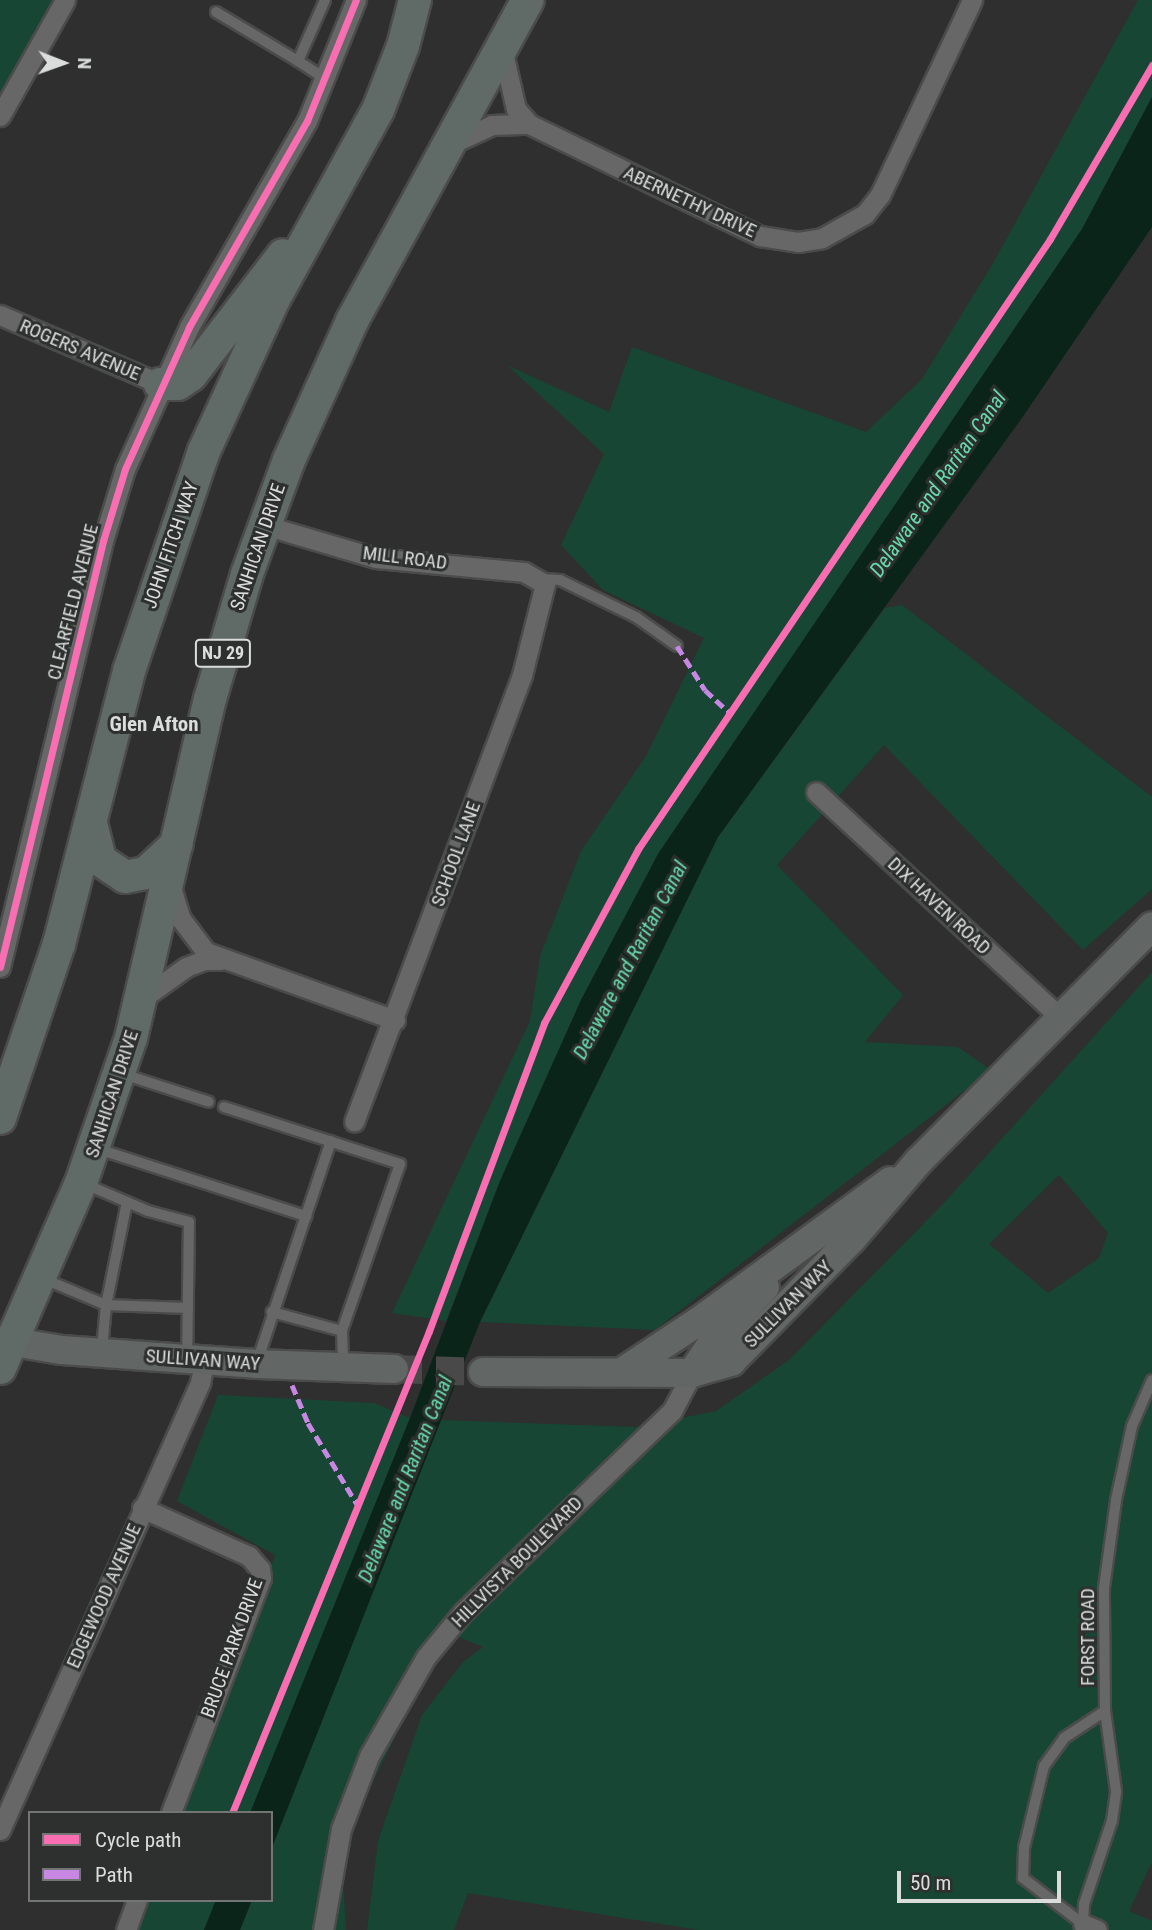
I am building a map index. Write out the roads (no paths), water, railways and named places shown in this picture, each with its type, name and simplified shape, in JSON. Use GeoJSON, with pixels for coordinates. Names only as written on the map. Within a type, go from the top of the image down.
{"type":"FeatureCollection","features":[{"type":"Feature","properties":{"kind":"highway","name":"SANHICAN DRIVE"},"geometry":{"type":"LineString","coordinates":[[3,1346],[42,1278],[95,1147],[120,1073],[143,998],[210,699],[264,526],[312,403],[352,321],[451,144],[522,6]]}},
{"type":"Feature","properties":{"kind":"highway","name":"JOHN FITCH WAY"},"geometry":{"type":"LineString","coordinates":[[0,1118],[59,944],[137,645],[204,451],[239,371],[378,110],[415,7]]}},
{"type":"Feature","properties":{"kind":"highway"},"geometry":{"type":"LineString","coordinates":[[160,384],[178,384],[191,375],[269,270],[324,210]]}},
{"type":"Feature","properties":{"kind":"highway"},"geometry":{"type":"LineString","coordinates":[[90,822],[100,860],[125,877],[146,873],[177,844]]}},
{"type":"Feature","properties":{"kind":"main road","name":"SULLIVAN WAY"},"geometry":{"type":"LineString","coordinates":[[483,1371],[692,1373],[731,1362],[852,1239],[918,1162],[1152,926]]}},
{"type":"Feature","properties":{"kind":"main road","name":"SULLIVAN WAY"},"geometry":{"type":"LineString","coordinates":[[622,1372],[699,1321],[798,1246],[918,1162]]}},
{"type":"Feature","properties":{"kind":"main road"},"geometry":{"type":"LineString","coordinates":[[692,1373],[798,1246]]}},
{"type":"Feature","properties":{"kind":"main road","name":"SULLIVAN WAY"},"geometry":{"type":"LineString","coordinates":[[3,1346],[257,1364],[394,1369]]}},
{"type":"Feature","properties":{"kind":"street"},"geometry":{"type":"LineString","coordinates":[[0,116],[65,0]]}},
{"type":"Feature","properties":{"kind":"street","name":"ABERNETHY DRIVE"},"geometry":{"type":"LineString","coordinates":[[451,144],[492,125],[529,124],[760,236],[797,242],[822,238],[855,222],[880,195],[972,0]]}},
{"type":"Feature","properties":{"kind":"street","name":"CLEARFIELD AVENUE"},"geometry":{"type":"LineString","coordinates":[[0,967],[103,541],[125,469],[160,384],[326,79],[355,1]]}},
{"type":"Feature","properties":{"kind":"street"},"geometry":{"type":"LineString","coordinates":[[502,46],[516,109],[529,124]]}},
{"type":"Feature","properties":{"kind":"street","name":"ROGERS AVENUE"},"geometry":{"type":"LineString","coordinates":[[0,316],[160,384]]}},
{"type":"Feature","properties":{"kind":"street","name":"MILL ROAD"},"geometry":{"type":"LineString","coordinates":[[264,526],[376,558],[497,569],[543,581]]}},
{"type":"Feature","properties":{"kind":"street","name":"SCHOOL LANE"},"geometry":{"type":"LineString","coordinates":[[354,1121],[395,1020],[522,676],[543,581]]}},
{"type":"Feature","properties":{"kind":"street","name":"DIX HAVEN ROAD"},"geometry":{"type":"LineString","coordinates":[[816,792],[1062,1019]]}},
{"type":"Feature","properties":{"kind":"street"},"geometry":{"type":"LineString","coordinates":[[169,881],[181,919],[206,952],[221,960],[395,1020]]}},
{"type":"Feature","properties":{"kind":"street"},"geometry":{"type":"LineString","coordinates":[[143,998],[186,967],[204,960],[221,960]]}},
{"type":"Feature","properties":{"kind":"street","name":"EDGEWOOD AVENUE"},"geometry":{"type":"LineString","coordinates":[[0,1830],[142,1508],[196,1360]]}},
{"type":"Feature","properties":{"kind":"street","name":"HILLVISTA BOULEVARD"},"geometry":{"type":"LineString","coordinates":[[323,1930],[341,1829],[369,1756],[426,1657],[463,1612],[672,1411],[692,1373]]}},
{"type":"Feature","properties":{"kind":"street","name":"BRUCE PARK DRIVE"},"geometry":{"type":"LineString","coordinates":[[142,1508],[249,1556],[260,1569],[261,1578],[172,1811]]}},
{"type":"Feature","properties":{"kind":"street"},"geometry":{"type":"LineString","coordinates":[[126,1930],[137,1902]]}},
{"type":"Feature","properties":{"kind":"lane"},"geometry":{"type":"LineString","coordinates":[[298,61],[325,0]]}},
{"type":"Feature","properties":{"kind":"lane"},"geometry":{"type":"LineString","coordinates":[[216,12],[326,79]]}},
{"type":"Feature","properties":{"kind":"lane"},"geometry":{"type":"LineString","coordinates":[[543,581],[560,580],[636,617],[677,646]]}},
{"type":"Feature","properties":{"kind":"lane"},"geometry":{"type":"LineString","coordinates":[[120,1073],[209,1102]]}},
{"type":"Feature","properties":{"kind":"lane"},"geometry":{"type":"LineString","coordinates":[[224,1107],[400,1164],[342,1331],[343,1368]]}},
{"type":"Feature","properties":{"kind":"lane"},"geometry":{"type":"LineString","coordinates":[[257,1364],[272,1312],[331,1141]]}},
{"type":"Feature","properties":{"kind":"lane"},"geometry":{"type":"LineString","coordinates":[[95,1147],[306,1216]]}},
{"type":"Feature","properties":{"kind":"lane"},"geometry":{"type":"LineString","coordinates":[[81,1183],[127,1202],[189,1222],[188,1308],[196,1360]]}},
{"type":"Feature","properties":{"kind":"lane"},"geometry":{"type":"LineString","coordinates":[[102,1352],[106,1304],[127,1202]]}},
{"type":"Feature","properties":{"kind":"lane"},"geometry":{"type":"LineString","coordinates":[[42,1278],[106,1304],[188,1308]]}},
{"type":"Feature","properties":{"kind":"lane"},"geometry":{"type":"LineString","coordinates":[[272,1312],[342,1331]]}},
{"type":"Feature","properties":{"kind":"lane","name":"FORST ROAD"},"geometry":{"type":"LineString","coordinates":[[1090,1927],[1023,1878],[1024,1848],[1044,1766],[1064,1738],[1105,1712],[1104,1588],[1116,1500],[1132,1426],[1152,1380]]}},
{"type":"Feature","properties":{"kind":"lane"},"geometry":{"type":"LineString","coordinates":[[1090,1927],[1084,1904],[1112,1821],[1115,1791],[1105,1712]]}},
{"type":"Feature","properties":{"kind":"water","name":"Delaware and Raritan Canal"},"geometry":{"type":"Polygon","coordinates":[[[1152,97],[1152,227],[1022,418],[718,837],[480,1322],[273,1845],[273,1811],[251,1811],[410,1418],[500,1181],[581,1000],[658,854],[1082,229],[1152,97]]]}},
{"type":"Feature","properties":{"kind":"water"},"geometry":{"type":"Polygon","coordinates":[[[215,1902],[251,1902],[240,1930],[204,1930],[215,1902]]]}},
{"type":"Feature","properties":{"kind":"tunnel"},"geometry":{"type":"LineString","coordinates":[[394,1369],[483,1372]]}},
{"type":"Feature","properties":{"kind":"district","name":"Glen Afton"},"geometry":{"type":"Point","coordinates":[154,724]}}]}
